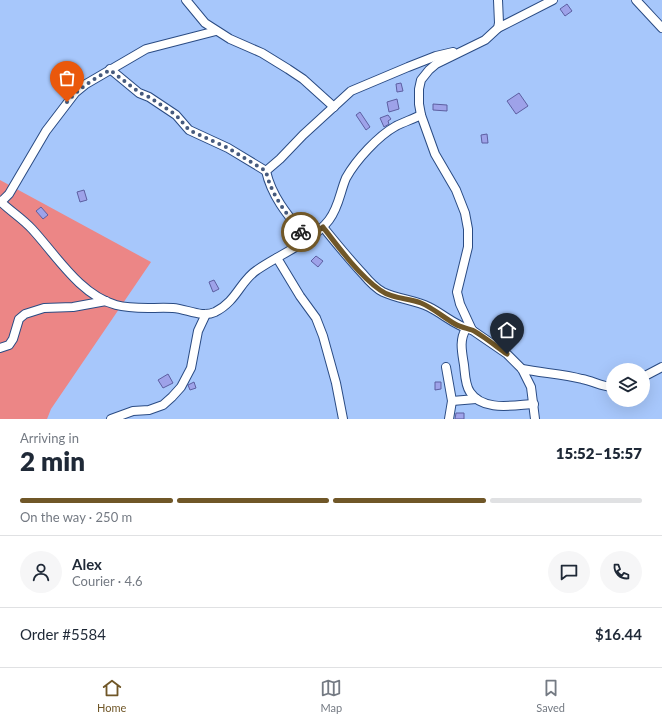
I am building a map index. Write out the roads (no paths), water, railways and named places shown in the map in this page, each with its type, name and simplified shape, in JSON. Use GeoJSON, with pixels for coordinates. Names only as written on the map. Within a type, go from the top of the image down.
{"type":"FeatureCollection","features":[{"type":"Feature","properties":{"kind":"street"},"geometry":{"type":"LineString","coordinates":[[186,0],[205,23],[216,31],[262,53],[303,78],[334,107]]}},
{"type":"Feature","properties":{"kind":"street"},"geometry":{"type":"LineString","coordinates":[[498,0],[498,28]]}},
{"type":"Feature","properties":{"kind":"street"},"geometry":{"type":"LineString","coordinates":[[469,329],[460,304],[458,292],[468,247],[468,229],[465,213],[456,190],[435,154],[421,115],[419,89],[421,80],[436,64],[485,40],[498,28],[553,0]]}},
{"type":"Feature","properties":{"kind":"street"},"geometry":{"type":"LineString","coordinates":[[636,0],[662,28]]}},
{"type":"Feature","properties":{"kind":"street"},"geometry":{"type":"LineString","coordinates":[[216,31],[146,49],[86,84],[75,93],[46,131],[9,194],[1,202],[22,219],[61,264],[79,282],[106,301],[125,307],[180,308],[206,314],[214,312],[230,302],[256,270],[307,239],[323,227],[337,208],[346,179],[356,163],[380,137],[396,126],[421,115]]}},
{"type":"Feature","properties":{"kind":"street"},"geometry":{"type":"LineString","coordinates":[[266,171],[280,160],[302,135],[351,91],[436,56],[469,48]]}},
{"type":"Feature","properties":{"kind":"street"},"geometry":{"type":"LineString","coordinates":[[110,70],[140,93],[149,97],[176,115],[189,130],[228,148],[266,171],[268,182],[286,214],[307,239]]}},
{"type":"Feature","properties":{"kind":"street"},"geometry":{"type":"LineString","coordinates":[[323,227],[340,249],[368,280],[381,291],[420,303],[453,323],[469,329],[507,354],[522,369],[531,387],[536,419]]}},
{"type":"Feature","properties":{"kind":"street"},"geometry":{"type":"LineString","coordinates":[[277,258],[300,296],[316,318],[323,336],[336,383],[342,419]]}},
{"type":"Feature","properties":{"kind":"street"},"geometry":{"type":"LineString","coordinates":[[0,348],[9,345],[14,339],[19,319],[25,314],[44,308],[73,307],[106,301]]}},
{"type":"Feature","properties":{"kind":"street"},"geometry":{"type":"LineString","coordinates":[[111,419],[132,411],[149,410],[163,405],[172,397],[181,387],[191,368],[198,331],[206,314]]}},
{"type":"Feature","properties":{"kind":"street"},"geometry":{"type":"LineString","coordinates":[[469,329],[462,335],[461,345],[469,392],[485,405],[500,406],[534,404]]}},
{"type":"Feature","properties":{"kind":"street"},"geometry":{"type":"LineString","coordinates":[[446,367],[452,401],[449,419]]}},
{"type":"Feature","properties":{"kind":"street"},"geometry":{"type":"LineString","coordinates":[[650,373],[662,367]]}},
{"type":"Feature","properties":{"kind":"street"},"geometry":{"type":"LineString","coordinates":[[522,369],[570,376],[584,379],[606,387]]}},
{"type":"Feature","properties":{"kind":"street"},"geometry":{"type":"LineString","coordinates":[[452,401],[476,399]]}}]}
